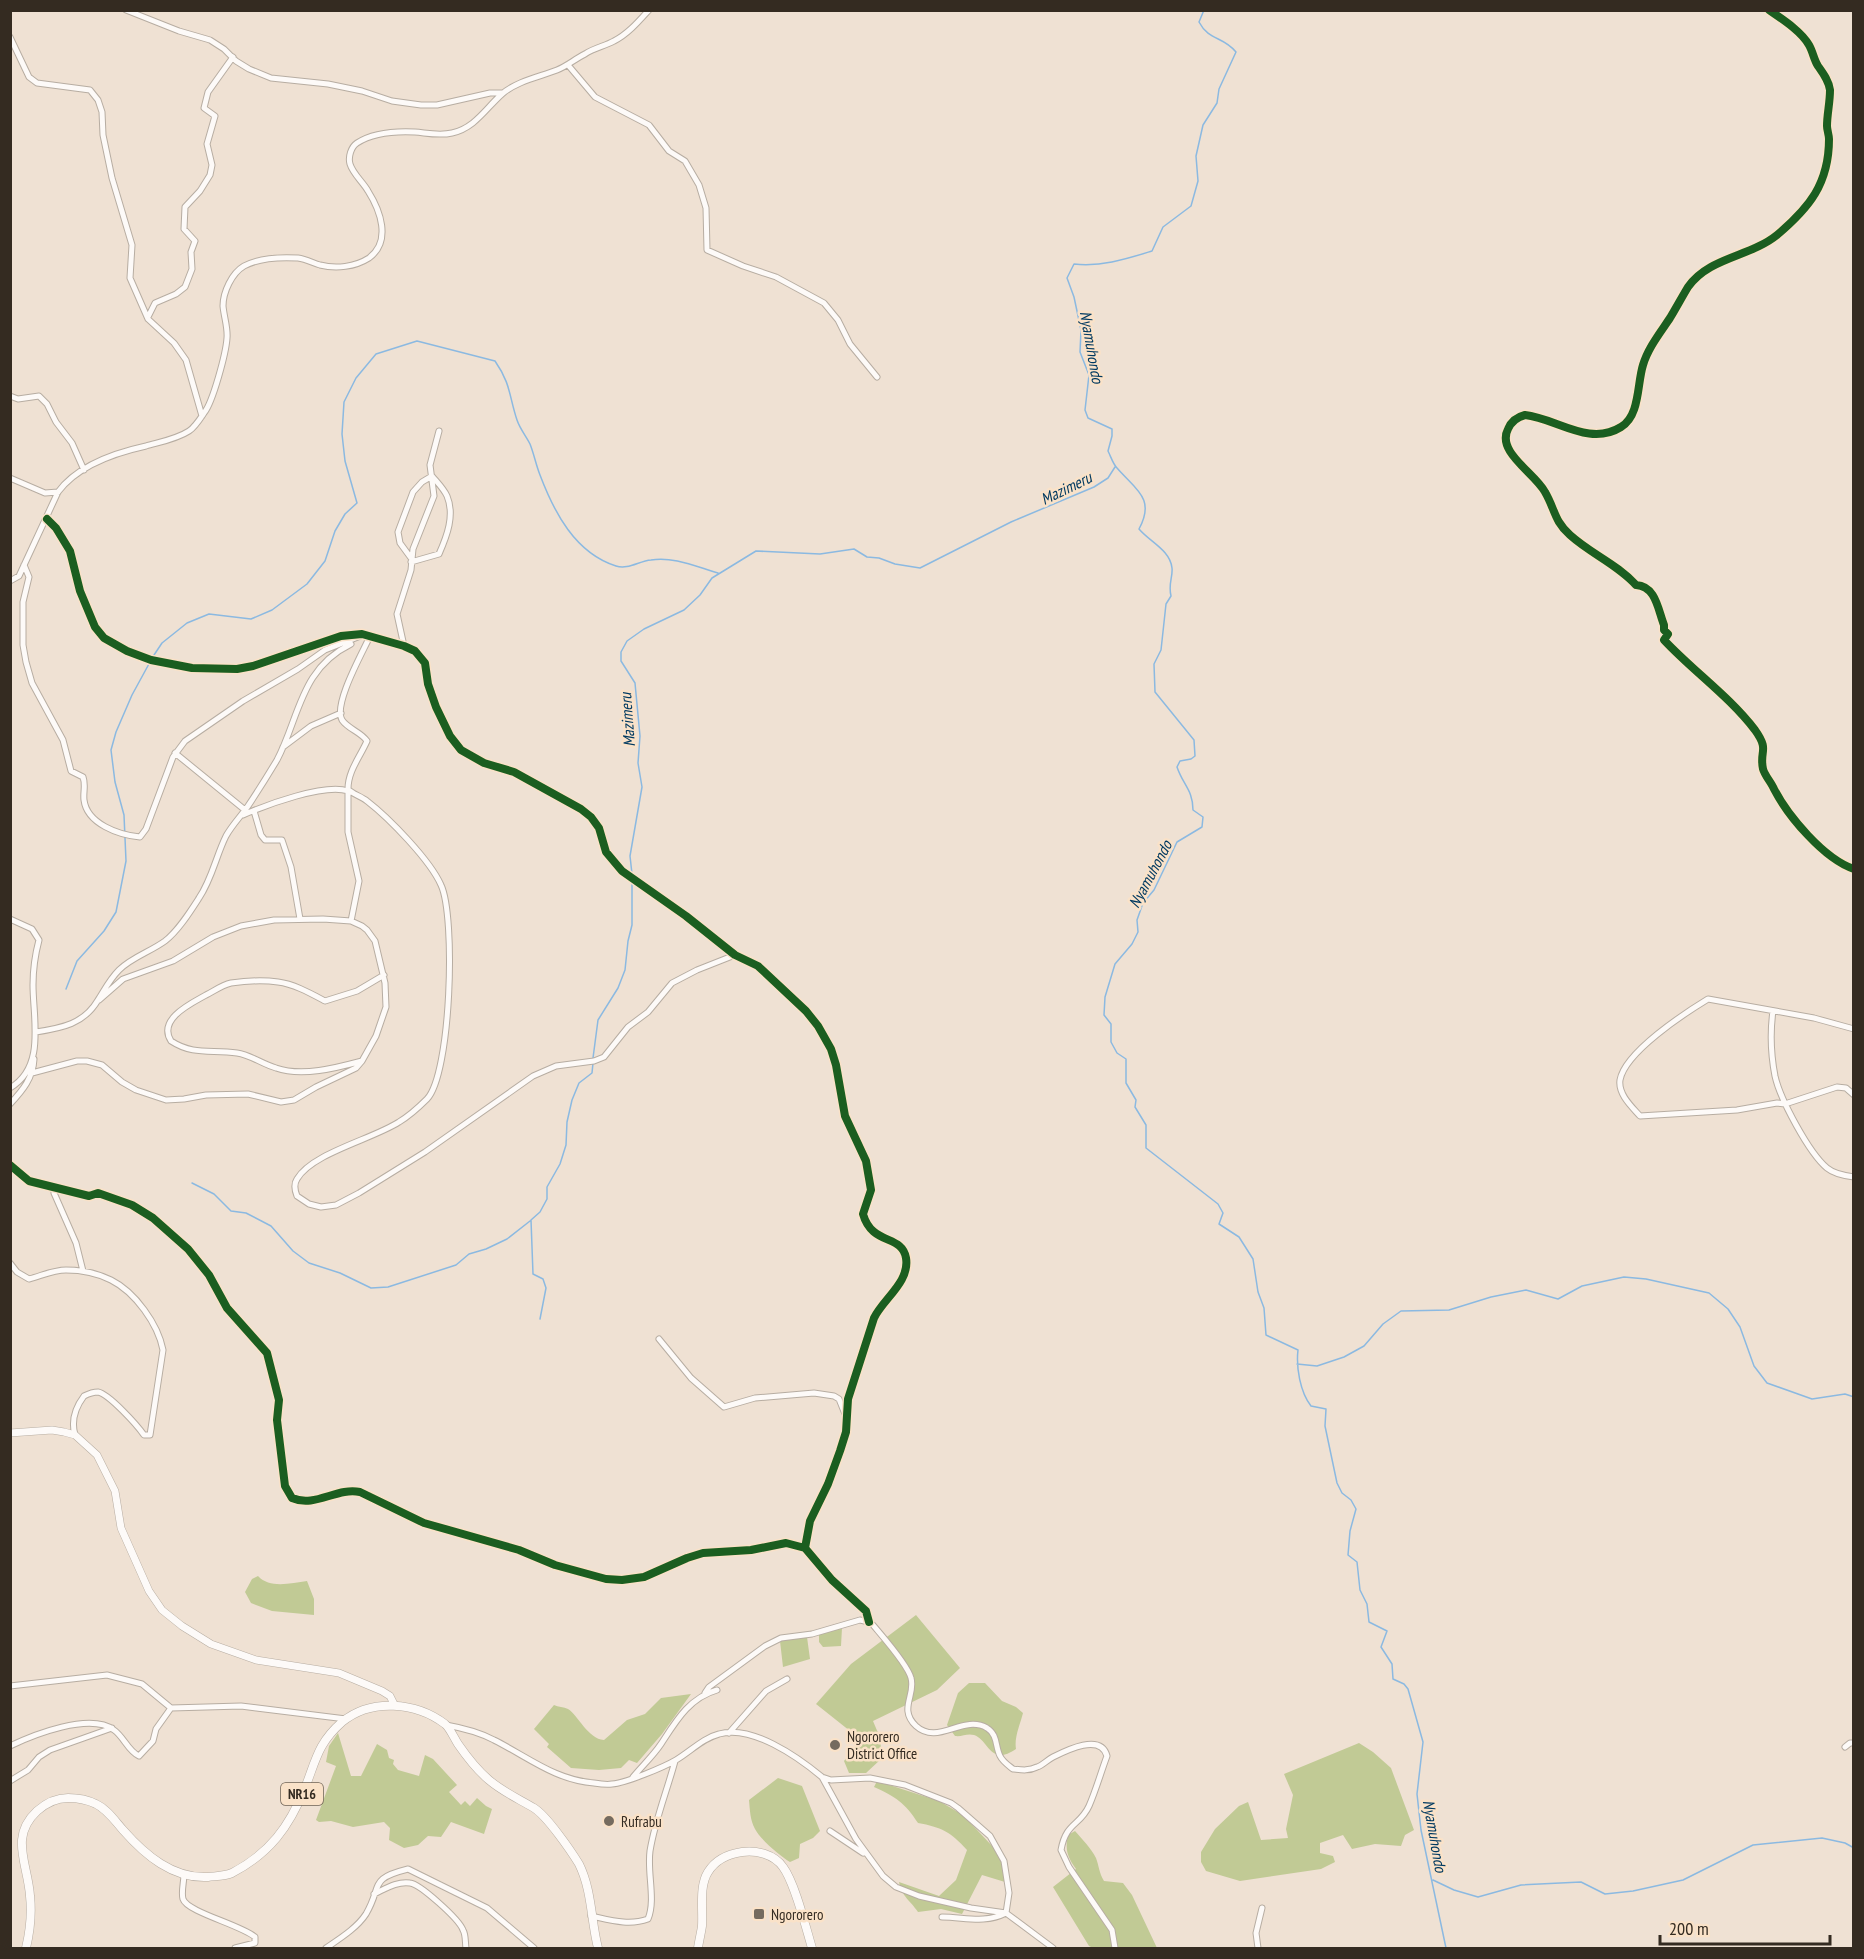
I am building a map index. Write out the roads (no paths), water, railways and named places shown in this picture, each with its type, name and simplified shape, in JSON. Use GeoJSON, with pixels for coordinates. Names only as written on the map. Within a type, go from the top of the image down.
{"type":"FeatureCollection","features":[{"type":"Feature","properties":{"kind":"main road"},"geometry":{"type":"LineString","coordinates":[[10,1433],[52,1430],[75,1435],[97,1455],[107,1471],[118,1502],[124,1536],[149,1591],[162,1610],[170,1617],[211,1644],[268,1663],[339,1673],[382,1691],[390,1696],[394,1704]]}},
{"type":"Feature","properties":{"kind":"main road","name":"NR16"},"geometry":{"type":"LineString","coordinates":[[26,1948],[31,1914],[30,1894],[21,1854],[22,1840],[28,1819],[44,1805],[59,1798],[71,1798],[97,1804],[144,1851],[166,1868],[200,1877],[227,1875],[250,1863],[281,1835],[293,1816],[318,1749],[330,1733],[346,1719],[362,1711],[394,1704],[419,1711],[446,1725],[483,1775],[518,1800],[537,1809],[560,1837],[582,1871],[598,1948]]}},
{"type":"Feature","properties":{"kind":"main road"},"geometry":{"type":"LineString","coordinates":[[698,1948],[702,1926],[702,1897],[707,1873],[728,1854],[750,1851],[765,1854],[783,1866],[812,1948]]}},
{"type":"Feature","properties":{"kind":"street"},"geometry":{"type":"LineString","coordinates":[[126,10],[179,31],[210,40],[249,69],[271,78],[328,84],[362,91],[392,101],[421,105],[437,105],[490,93],[502,93]]}},
{"type":"Feature","properties":{"kind":"street"},"geometry":{"type":"LineString","coordinates":[[10,580],[19,576],[58,492],[67,482],[116,453],[156,444],[184,434],[191,430],[202,416],[210,402],[226,348],[227,337],[223,308],[227,290],[238,270],[256,261],[298,258],[336,267],[367,259],[378,249],[382,227],[377,208],[350,163],[354,147],[359,142],[379,134],[454,133],[480,117],[502,93],[536,76],[559,70],[585,53],[622,36],[649,10]]}},
{"type":"Feature","properties":{"kind":"street"},"geometry":{"type":"LineString","coordinates":[[1769,10],[1807,42],[1827,81],[1830,110],[1827,126],[1829,139],[1827,158],[1818,192],[1804,210],[1776,236],[1746,253],[1725,259],[1703,271],[1692,282],[1644,360],[1634,406],[1628,420],[1622,426],[1611,431],[1591,434],[1525,415],[1518,417],[1510,425],[1504,440],[1508,449],[1545,492],[1561,526],[1575,540],[1624,572],[1636,585],[1644,585],[1653,594],[1664,630],[1668,634],[1664,640],[1739,711],[1760,738],[1764,747],[1765,774],[1787,811],[1826,851],[1845,866],[1854,869]]}},
{"type":"Feature","properties":{"kind":"street"},"geometry":{"type":"LineString","coordinates":[[10,37],[29,77],[38,83],[90,90],[98,99],[112,178],[132,245],[130,278],[148,319],[174,343],[186,360],[202,416]]}},
{"type":"Feature","properties":{"kind":"street"},"geometry":{"type":"LineString","coordinates":[[148,319],[149,311],[155,303],[176,294],[184,287],[192,268],[191,252],[195,241],[184,229],[185,207],[200,191],[210,175],[212,165],[207,144],[214,116],[204,108],[208,92],[233,57]]}},
{"type":"Feature","properties":{"kind":"street"},"geometry":{"type":"LineString","coordinates":[[568,65],[595,97],[649,125],[669,151],[685,161],[700,188],[706,208],[707,250],[776,277],[824,303],[838,320],[850,344],[877,377]]}},
{"type":"Feature","properties":{"kind":"street"},"geometry":{"type":"LineString","coordinates":[[10,396],[18,399],[39,396],[47,404],[56,422],[72,444],[84,470]]}},
{"type":"Feature","properties":{"kind":"street"},"geometry":{"type":"LineString","coordinates":[[404,646],[397,614],[411,570],[415,543],[434,496],[430,464],[439,431]]}},
{"type":"Feature","properties":{"kind":"street"},"geometry":{"type":"LineString","coordinates":[[411,560],[400,543],[398,532],[413,492],[422,482],[432,476]]}},
{"type":"Feature","properties":{"kind":"street"},"geometry":{"type":"LineString","coordinates":[[411,560],[439,554],[447,534],[450,517],[447,496],[432,476]]}},
{"type":"Feature","properties":{"kind":"street"},"geometry":{"type":"LineString","coordinates":[[10,478],[45,493],[58,492]]}},
{"type":"Feature","properties":{"kind":"street"},"geometry":{"type":"LineString","coordinates":[[46,519],[56,528],[70,551],[80,591],[95,627],[110,642],[144,658],[192,668],[237,669],[356,633],[415,651],[425,663],[434,701],[450,736],[460,750],[484,763],[526,778],[581,809],[599,828],[606,852],[616,865],[735,955],[758,966],[806,1011],[820,1029],[837,1065],[845,1116],[866,1161],[871,1190],[863,1214],[864,1218],[873,1233],[902,1248],[906,1257],[906,1265],[902,1278],[874,1318],[848,1399],[846,1432],[828,1484],[810,1521],[805,1548]]}},
{"type":"Feature","properties":{"kind":"street"},"geometry":{"type":"LineString","coordinates":[[24,565],[29,577],[23,602],[24,645],[32,683],[63,740],[71,771],[83,777],[86,784],[84,799],[88,813],[112,831],[140,837],[146,829],[176,753],[185,741],[260,690],[298,669],[325,650],[368,635]]}},
{"type":"Feature","properties":{"kind":"street"},"geometry":{"type":"LineString","coordinates":[[351,921],[359,881],[348,832],[348,781],[356,759],[367,741],[345,722],[341,714],[351,675],[368,635]]}},
{"type":"Feature","properties":{"kind":"street"},"geometry":{"type":"LineString","coordinates":[[99,1000],[106,985],[120,969],[167,939],[204,890],[225,839],[272,769],[302,696],[319,667],[338,650],[368,635]]}},
{"type":"Feature","properties":{"kind":"street"},"geometry":{"type":"LineString","coordinates":[[282,748],[311,726],[341,714]]}},
{"type":"Feature","properties":{"kind":"street"},"geometry":{"type":"LineString","coordinates":[[176,753],[243,812],[254,811],[311,793],[335,789],[348,791],[367,801],[380,812],[427,863],[441,885],[446,909],[450,968],[446,1040],[436,1084],[429,1097],[398,1122],[322,1158],[297,1178],[295,1184],[297,1196],[309,1204],[321,1207],[336,1205],[359,1193],[425,1152],[533,1076],[556,1066],[594,1061],[604,1057],[628,1027],[648,1012],[672,983],[735,955]]}},
{"type":"Feature","properties":{"kind":"street"},"geometry":{"type":"LineString","coordinates":[[254,811],[264,839],[266,841],[282,840],[294,879],[300,919]]}},
{"type":"Feature","properties":{"kind":"street"},"geometry":{"type":"LineString","coordinates":[[10,919],[32,929],[38,937],[34,959],[36,1032],[32,1073],[23,1091],[10,1104]]}},
{"type":"Feature","properties":{"kind":"street"},"geometry":{"type":"LineString","coordinates":[[32,1073],[77,1061],[87,1061],[102,1065],[122,1082],[136,1090],[166,1100],[206,1095],[248,1094],[281,1102],[294,1100],[316,1086],[356,1068],[362,1061],[376,1036],[386,1007],[384,975],[378,947],[372,934],[351,921],[300,919],[263,921],[235,928],[213,937],[164,965],[123,979],[86,1014],[70,1025],[60,1029],[36,1032]]}},
{"type":"Feature","properties":{"kind":"street"},"geometry":{"type":"LineString","coordinates":[[362,1061],[338,1068],[294,1072],[276,1068],[243,1054],[187,1050],[171,1041],[168,1032],[175,1016],[182,1008],[231,983],[277,981],[291,985],[324,1001],[357,991],[384,975]]}},
{"type":"Feature","properties":{"kind":"street"},"geometry":{"type":"LineString","coordinates":[[1854,1029],[1814,1018],[1708,999],[1643,1044],[1621,1076],[1620,1083],[1625,1099],[1640,1116],[1737,1110],[1777,1103],[1785,1104],[1837,1087],[1846,1088],[1854,1095]]}},
{"type":"Feature","properties":{"kind":"street"},"geometry":{"type":"LineString","coordinates":[[1773,1011],[1771,1033],[1775,1076],[1785,1104],[1802,1133],[1828,1169],[1854,1177]]}},
{"type":"Feature","properties":{"kind":"street"},"geometry":{"type":"LineString","coordinates":[[10,1088],[23,1077],[34,1053]]}},
{"type":"Feature","properties":{"kind":"street"},"geometry":{"type":"LineString","coordinates":[[10,1165],[29,1181],[89,1196],[98,1193],[122,1200],[153,1218],[200,1262],[226,1308],[269,1356],[279,1400],[277,1420],[285,1486],[292,1498],[304,1502],[352,1491],[360,1492],[424,1523],[519,1550],[555,1565],[606,1579],[622,1580],[644,1577],[703,1553],[750,1550],[786,1543],[805,1548],[832,1581],[866,1611],[868,1622]]}},
{"type":"Feature","properties":{"kind":"street"},"geometry":{"type":"LineString","coordinates":[[54,1187],[54,1193],[76,1243],[83,1271]]}},
{"type":"Feature","properties":{"kind":"street"},"geometry":{"type":"LineString","coordinates":[[10,1263],[17,1272],[29,1279],[64,1270],[83,1271],[111,1280],[127,1292],[146,1312],[161,1342],[163,1350],[150,1435],[144,1435],[124,1412],[107,1397],[96,1392],[84,1396],[78,1405],[73,1421],[75,1435]]}},
{"type":"Feature","properties":{"kind":"street"},"geometry":{"type":"LineString","coordinates":[[659,1339],[691,1378],[724,1407],[755,1398],[825,1394],[838,1399],[846,1416]]}},
{"type":"Feature","properties":{"kind":"street"},"geometry":{"type":"LineString","coordinates":[[632,1779],[660,1745],[684,1710],[709,1687],[765,1646],[781,1638],[812,1634],[861,1620],[868,1622],[883,1637],[912,1678],[907,1703],[908,1712],[915,1725],[924,1731],[938,1733],[966,1723],[987,1728],[996,1737],[999,1754],[1013,1769],[1027,1770],[1038,1767],[1052,1757],[1084,1745],[1099,1745],[1104,1748],[1107,1756],[1089,1805],[1084,1814],[1067,1830],[1061,1850],[1069,1867],[1112,1929],[1115,1948]]}},
{"type":"Feature","properties":{"kind":"street"},"geometry":{"type":"LineString","coordinates":[[10,1686],[107,1676],[142,1684],[171,1708],[241,1706],[346,1719]]}},
{"type":"Feature","properties":{"kind":"street"},"geometry":{"type":"LineString","coordinates":[[729,1733],[766,1691],[787,1679]]}},
{"type":"Feature","properties":{"kind":"street"},"geometry":{"type":"LineString","coordinates":[[705,1693],[717,1690]]}},
{"type":"Feature","properties":{"kind":"street"},"geometry":{"type":"LineString","coordinates":[[10,1746],[26,1738],[77,1724],[97,1724],[112,1728],[135,1754],[140,1756],[153,1741],[158,1725],[171,1708]]}},
{"type":"Feature","properties":{"kind":"street"},"geometry":{"type":"LineString","coordinates":[[446,1725],[484,1735],[541,1768],[570,1780],[613,1784],[632,1779],[675,1761],[702,1741],[721,1733],[738,1733],[766,1740],[822,1777],[831,1780],[870,1778],[905,1785],[951,1803],[990,1836],[1004,1861],[1009,1893],[1006,1913]]}},
{"type":"Feature","properties":{"kind":"street"},"geometry":{"type":"LineString","coordinates":[[10,1781],[28,1770],[39,1757],[50,1750],[112,1728]]}},
{"type":"Feature","properties":{"kind":"street"},"geometry":{"type":"LineString","coordinates":[[1845,1747],[1854,1743]]}},
{"type":"Feature","properties":{"kind":"street"},"geometry":{"type":"LineString","coordinates":[[591,1916],[628,1923],[638,1923],[648,1919],[652,1909],[650,1851],[655,1824],[675,1761]]}},
{"type":"Feature","properties":{"kind":"street"},"geometry":{"type":"LineString","coordinates":[[822,1777],[836,1805],[867,1855],[883,1876],[896,1887],[919,1896],[971,1908],[1006,1913],[1053,1948]]}},
{"type":"Feature","properties":{"kind":"street"},"geometry":{"type":"LineString","coordinates":[[830,1831],[867,1855]]}},
{"type":"Feature","properties":{"kind":"street"},"geometry":{"type":"LineString","coordinates":[[326,1948],[366,1915],[379,1880],[408,1869],[486,1908],[534,1948]]}},
{"type":"Feature","properties":{"kind":"street"},"geometry":{"type":"LineString","coordinates":[[184,1874],[182,1897],[185,1904],[248,1931],[255,1937],[255,1943],[235,1948]]}},
{"type":"Feature","properties":{"kind":"street"},"geometry":{"type":"LineString","coordinates":[[374,1894],[392,1885],[414,1883],[446,1909],[460,1924],[464,1931],[466,1948]]}},
{"type":"Feature","properties":{"kind":"street"},"geometry":{"type":"LineString","coordinates":[[1258,1948],[1256,1933],[1262,1908]]}},
{"type":"Feature","properties":{"kind":"street"},"geometry":{"type":"LineString","coordinates":[[942,1917],[988,1920],[1006,1913]]}},
{"type":"Feature","properties":{"kind":"waterway","name":"Nyamuhondo"},"geometry":{"type":"LineString","coordinates":[[1204,10],[1199,22],[1203,28],[1236,52],[1219,89],[1217,103],[1203,125],[1196,156],[1198,181],[1191,206],[1163,227],[1152,251],[1104,263],[1074,264],[1067,278],[1074,297],[1081,330],[1080,352],[1089,375],[1085,410],[1088,418],[1112,429],[1108,451],[1116,466],[1136,488],[1144,502],[1144,518],[1139,529],[1164,551],[1170,562],[1171,596],[1166,604],[1161,650],[1154,664],[1155,692],[1194,740],[1195,756],[1180,761],[1177,767],[1190,792],[1193,810],[1203,817],[1202,827],[1177,842],[1154,890],[1143,903],[1137,920],[1138,932],[1132,944],[1115,964],[1105,997],[1104,1015],[1111,1024],[1111,1042],[1117,1053],[1126,1059],[1126,1083],[1136,1100],[1135,1107],[1146,1125],[1146,1148],[1218,1204],[1223,1213],[1219,1224],[1239,1237],[1253,1259],[1258,1292],[1264,1308],[1266,1335],[1298,1350],[1298,1371],[1304,1394],[1311,1406],[1326,1409],[1325,1426],[1337,1483],[1342,1493],[1351,1500],[1356,1509],[1350,1531],[1348,1555],[1357,1562],[1360,1590],[1367,1604],[1369,1622],[1387,1631],[1381,1647],[1392,1664],[1393,1679],[1404,1684],[1408,1689],[1423,1742],[1417,1794],[1421,1830],[1446,1948]]}},
{"type":"Feature","properties":{"kind":"waterway"},"geometry":{"type":"LineString","coordinates":[[152,658],[162,643],[187,623],[209,614],[251,619],[272,610],[307,584],[325,561],[335,531],[345,514],[357,503],[345,461],[342,434],[344,402],[356,378],[376,354],[417,341],[495,361],[507,383],[517,420],[530,444],[552,503],[568,530],[589,552],[620,567],[659,559],[685,563],[718,573]]}},
{"type":"Feature","properties":{"kind":"waterway","name":"Mazimeru"},"geometry":{"type":"LineString","coordinates":[[632,874],[630,856],[642,787],[638,763],[640,736],[635,683],[621,661],[621,652],[627,641],[644,629],[684,610],[700,595],[712,578],[756,551],[820,554],[854,549],[867,557],[920,568],[1011,522],[1094,487],[1108,478],[1115,467]]}},
{"type":"Feature","properties":{"kind":"waterway"},"geometry":{"type":"LineString","coordinates":[[66,989],[77,961],[104,931],[116,912],[126,861],[124,815],[115,782],[111,750],[132,695],[150,662]]}},
{"type":"Feature","properties":{"kind":"waterway","name":"Mazimeru"},"geometry":{"type":"LineString","coordinates":[[593,1058],[598,1020],[618,988],[625,970],[632,925],[632,882]]}},
{"type":"Feature","properties":{"kind":"waterway","name":"Mazimeru"},"geometry":{"type":"LineString","coordinates":[[540,1319],[546,1288],[543,1279],[533,1274],[531,1220],[540,1212],[547,1199],[547,1187],[560,1164],[566,1145],[567,1122],[572,1100],[579,1083],[592,1073],[593,1063]]}},
{"type":"Feature","properties":{"kind":"waterway"},"geometry":{"type":"LineString","coordinates":[[192,1183],[214,1194],[231,1211],[246,1213],[271,1226],[293,1251],[309,1263],[340,1273],[371,1288],[388,1287],[456,1265],[469,1254],[507,1239],[530,1221]]}},
{"type":"Feature","properties":{"kind":"waterway"},"geometry":{"type":"LineString","coordinates":[[1297,1364],[1317,1366],[1344,1357],[1364,1346],[1383,1324],[1401,1311],[1449,1310],[1491,1297],[1526,1290],[1558,1299],[1582,1286],[1624,1277],[1646,1279],[1709,1293],[1728,1309],[1740,1327],[1754,1366],[1767,1383],[1812,1399],[1845,1394],[1854,1397]]}},
{"type":"Feature","properties":{"kind":"waterway"},"geometry":{"type":"LineString","coordinates":[[1433,1880],[1454,1890],[1478,1897],[1521,1885],[1581,1882],[1605,1894],[1633,1891],[1683,1880],[1753,1845],[1822,1838],[1845,1843],[1854,1848]]}},
{"type":"Feature","properties":{"kind":"place","name":"Ngororero District Office"},"geometry":{"type":"Point","coordinates":[835,1745]}},
{"type":"Feature","properties":{"kind":"place","name":"Rufrabu"},"geometry":{"type":"Point","coordinates":[609,1821]}},
{"type":"Feature","properties":{"kind":"place","name":"Ngororero"},"geometry":{"type":"Point","coordinates":[759,1914]}}]}
